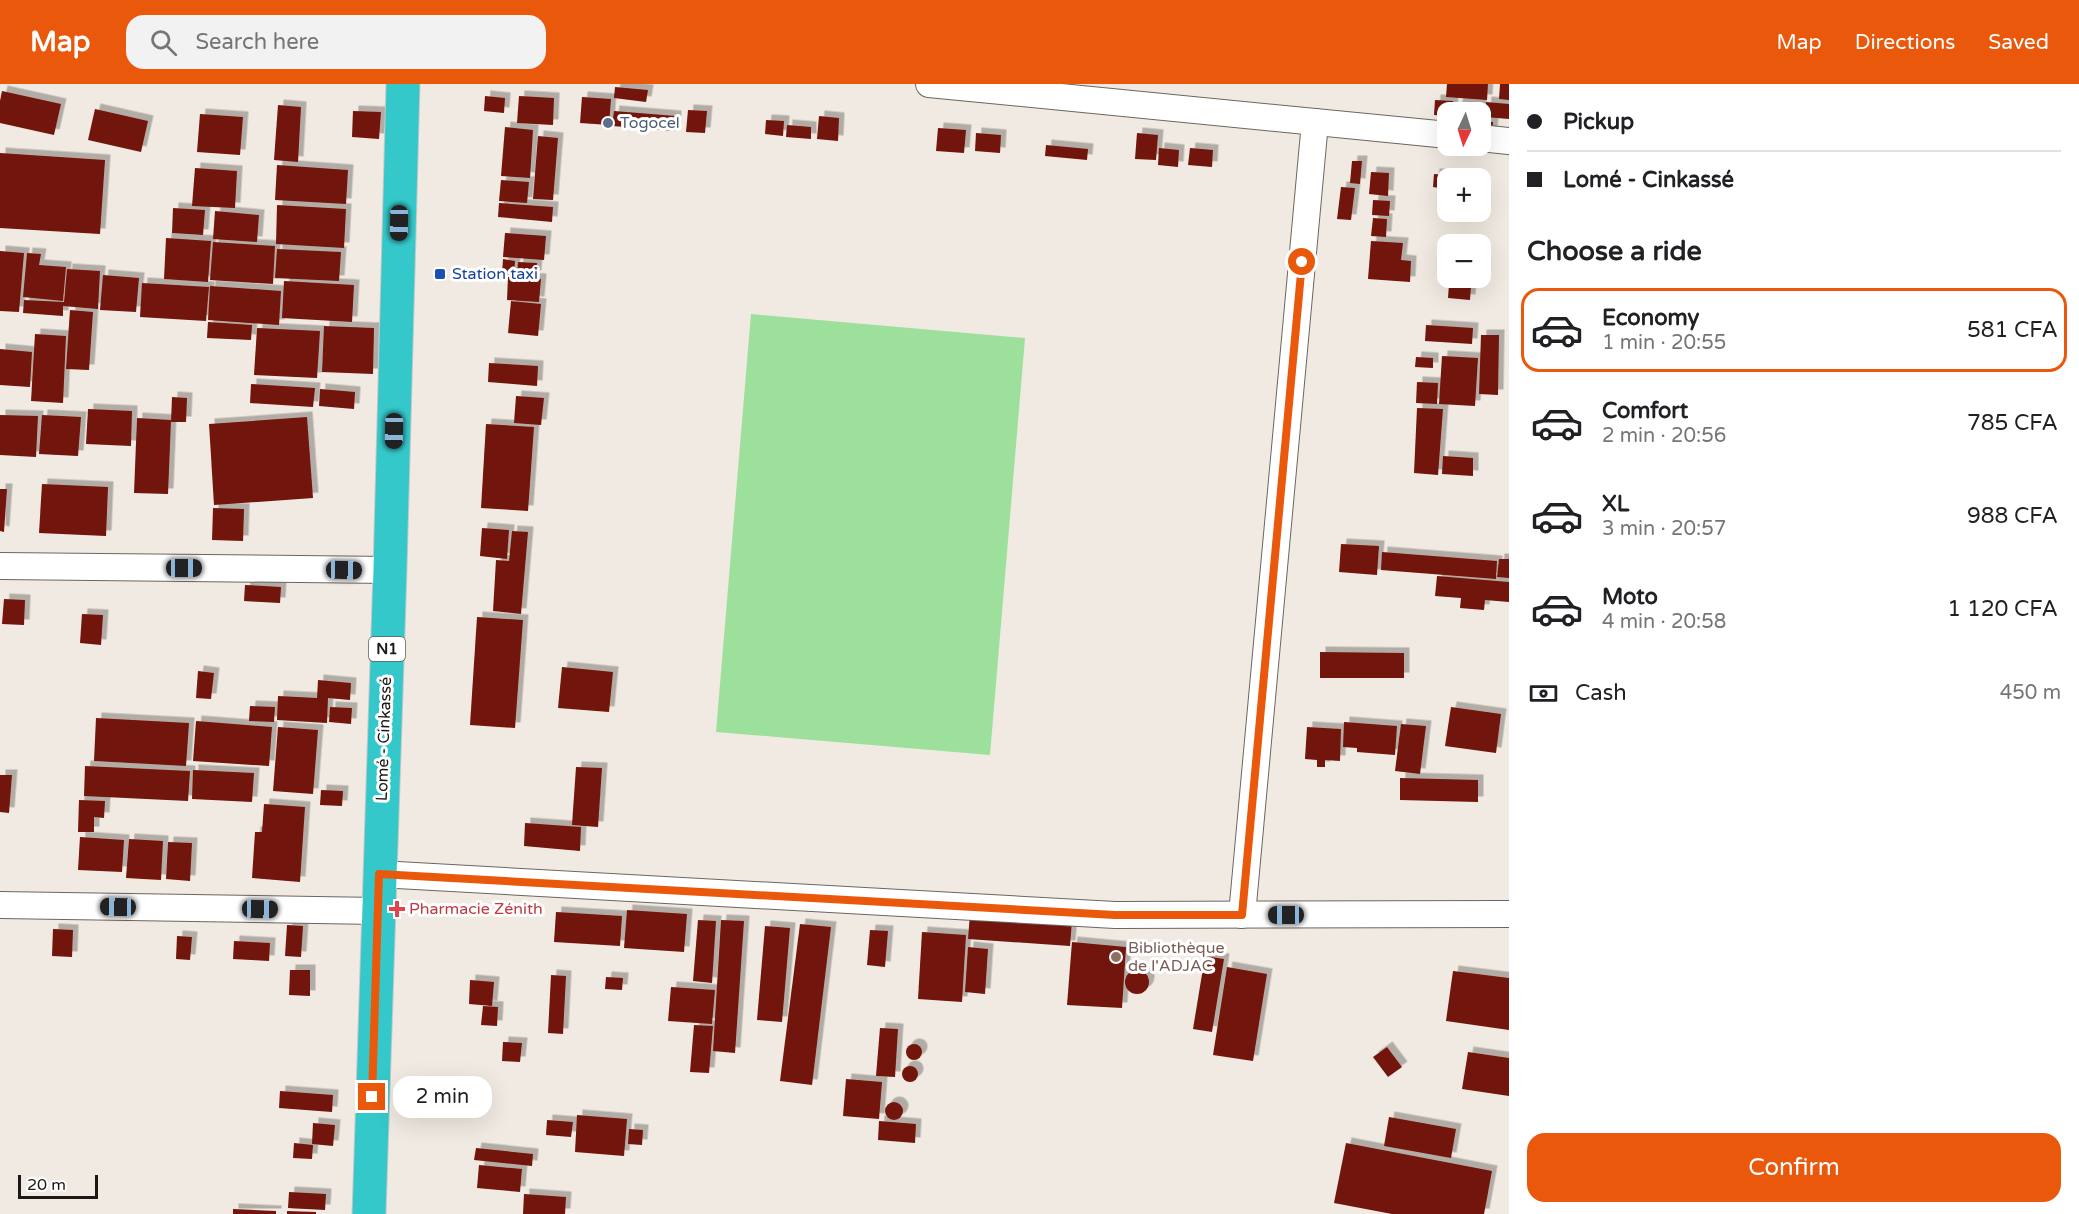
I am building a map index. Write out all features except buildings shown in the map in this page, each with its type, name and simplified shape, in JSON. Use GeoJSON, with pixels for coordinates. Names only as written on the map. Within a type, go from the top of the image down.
{"type":"FeatureCollection","features":[{"type":"Feature","properties":{"kind":"highway","name":"Lomé - Cinkassé"},"geometry":{"type":"LineString","coordinates":[[369,1214],[403,84]]}},
{"type":"Feature","properties":{"kind":"street"},"geometry":{"type":"LineString","coordinates":[[929,84],[1437,134]]}},
{"type":"Feature","properties":{"kind":"street"},"geometry":{"type":"LineString","coordinates":[[1242,915],[1315,122]]}},
{"type":"Feature","properties":{"kind":"street"},"geometry":{"type":"LineString","coordinates":[[1491,139],[1509,141]]}},
{"type":"Feature","properties":{"kind":"street"},"geometry":{"type":"LineString","coordinates":[[0,566],[390,570]]}},
{"type":"Feature","properties":{"kind":"street"},"geometry":{"type":"LineString","coordinates":[[379,874],[1115,915],[1509,914]]}},
{"type":"Feature","properties":{"kind":"street"},"geometry":{"type":"LineString","coordinates":[[0,905],[378,911]]}},
{"type":"Feature","properties":{"kind":"green space"},"geometry":{"type":"Polygon","coordinates":[[[751,314],[1025,338],[990,755],[716,732],[751,314]]]}},
{"type":"Feature","properties":{"kind":"place","name":"Togocel"},"geometry":{"type":"Point","coordinates":[608,123]}},
{"type":"Feature","properties":{"kind":"place","name":"Station taxi"},"geometry":{"type":"Point","coordinates":[440,274]}},
{"type":"Feature","properties":{"kind":"place","name":"Pharmacie Zénith"},"geometry":{"type":"Point","coordinates":[397,909]}},
{"type":"Feature","properties":{"kind":"place","name":"Bibliothèque de l'ADJAC"},"geometry":{"type":"Point","coordinates":[1116,957]}},
{"type":"Feature","properties":{"kind":"route"},"geometry":{"type":"LineString","coordinates":[[372,1097],[379,874],[1115,915],[1242,915],[1302,262]]}}]}
